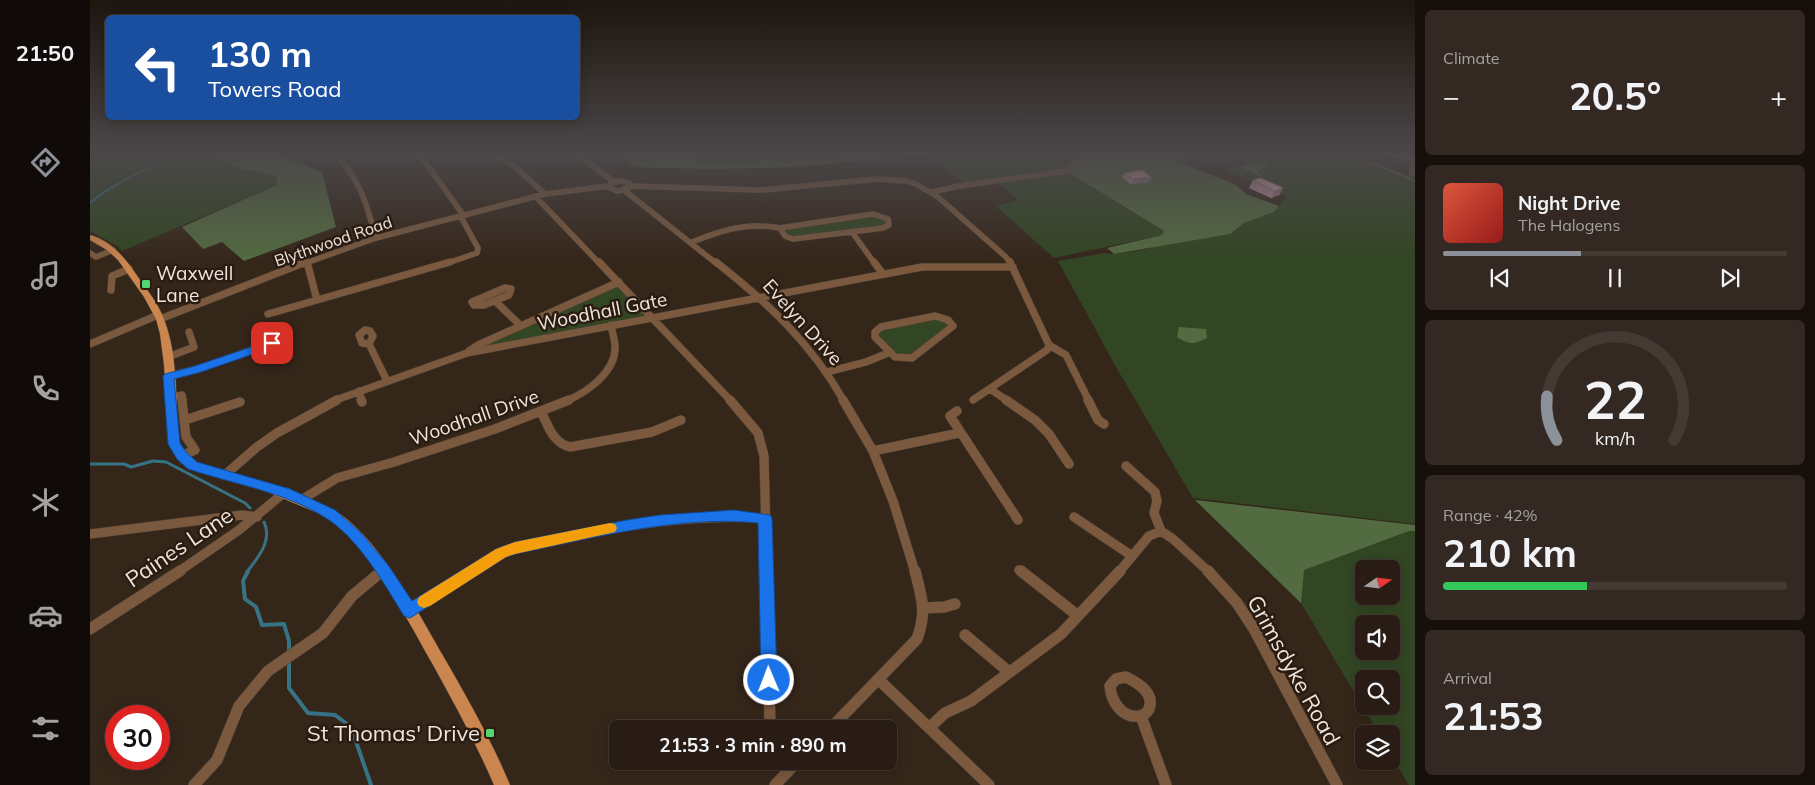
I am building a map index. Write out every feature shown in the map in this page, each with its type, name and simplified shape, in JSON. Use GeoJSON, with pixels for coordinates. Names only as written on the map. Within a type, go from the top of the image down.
{"type":"FeatureCollection","features":[{"type":"Feature","properties":{"kind":"main road"},"geometry":{"type":"LineString","coordinates":[[90,237],[101,241],[113,250],[129,269],[159,317],[168,357],[174,444],[181,456],[193,466],[285,492],[331,514],[355,536],[383,570],[410,611],[478,732],[502,785]]}},
{"type":"Feature","properties":{"kind":"street"},"geometry":{"type":"LineString","coordinates":[[361,189],[376,238]]}},
{"type":"Feature","properties":{"kind":"street"},"geometry":{"type":"LineString","coordinates":[[268,314],[477,253],[478,248],[462,217],[443,189]]}},
{"type":"Feature","properties":{"kind":"street"},"geometry":{"type":"LineString","coordinates":[[540,189],[546,194]]}},
{"type":"Feature","properties":{"kind":"street","name":"Blythwood Road"},"geometry":{"type":"LineString","coordinates":[[159,317],[376,238],[546,194],[588,189]]}},
{"type":"Feature","properties":{"kind":"street"},"geometry":{"type":"LineString","coordinates":[[609,189],[614,191],[624,189]]}},
{"type":"Feature","properties":{"kind":"street","name":"Evelyn Drive"},"geometry":{"type":"LineString","coordinates":[[628,189],[760,297],[804,342],[827,372],[873,451],[896,510],[911,556],[924,608],[923,623],[917,639],[839,720]]}},
{"type":"Feature","properties":{"kind":"street"},"geometry":{"type":"LineString","coordinates":[[669,189],[777,189]]}},
{"type":"Feature","properties":{"kind":"street"},"geometry":{"type":"LineString","coordinates":[[925,189],[932,192],[1006,257],[1013,267],[1049,345],[1058,349],[1066,356],[1098,420],[1104,424]]}},
{"type":"Feature","properties":{"kind":"street"},"geometry":{"type":"LineString","coordinates":[[932,192],[947,189]]}},
{"type":"Feature","properties":{"kind":"street"},"geometry":{"type":"LineString","coordinates":[[536,197],[742,412],[758,432],[764,456],[770,720]]}},
{"type":"Feature","properties":{"kind":"street"},"geometry":{"type":"LineString","coordinates":[[692,242],[732,227],[748,224],[764,224],[780,228],[873,214],[888,219],[888,225],[883,228],[793,239],[785,236],[780,228]]}},
{"type":"Feature","properties":{"kind":"street"},"geometry":{"type":"LineString","coordinates":[[852,232],[883,274]]}},
{"type":"Feature","properties":{"kind":"street"},"geometry":{"type":"LineString","coordinates":[[90,253],[96,256],[113,250]]}},
{"type":"Feature","properties":{"kind":"street"},"geometry":{"type":"LineString","coordinates":[[308,262],[317,300]]}},
{"type":"Feature","properties":{"kind":"street","name":"Woodhall Gate"},"geometry":{"type":"LineString","coordinates":[[225,475],[257,447],[291,424],[331,402],[467,353],[922,267],[1013,267]]}},
{"type":"Feature","properties":{"kind":"street"},"geometry":{"type":"LineString","coordinates":[[111,290],[112,276],[129,269]]}},
{"type":"Feature","properties":{"kind":"street"},"geometry":{"type":"LineString","coordinates":[[467,353],[478,345],[619,282]]}},
{"type":"Feature","properties":{"kind":"street"},"geometry":{"type":"LineString","coordinates":[[505,288],[511,289],[509,295],[495,301],[478,307],[472,302],[505,288]]}},
{"type":"Feature","properties":{"kind":"street"},"geometry":{"type":"LineString","coordinates":[[495,301],[521,326]]}},
{"type":"Feature","properties":{"kind":"street"},"geometry":{"type":"LineString","coordinates":[[935,316],[952,322],[953,326],[950,330],[912,358],[904,360],[893,357],[888,353],[875,337],[875,332],[881,327],[935,316]]}},
{"type":"Feature","properties":{"kind":"street"},"geometry":{"type":"LineString","coordinates":[[90,344],[159,317]]}},
{"type":"Feature","properties":{"kind":"street","name":"Woodhall Drive"},"geometry":{"type":"LineString","coordinates":[[301,500],[336,478],[430,450],[569,400],[592,386],[607,370],[613,358],[615,346],[611,325]]}},
{"type":"Feature","properties":{"kind":"street"},"geometry":{"type":"LineString","coordinates":[[168,357],[194,347],[189,332]]}},
{"type":"Feature","properties":{"kind":"street"},"geometry":{"type":"LineString","coordinates":[[500,335],[506,346]]}},
{"type":"Feature","properties":{"kind":"street"},"geometry":{"type":"LineString","coordinates":[[169,376],[198,369],[272,343]]}},
{"type":"Feature","properties":{"kind":"street"},"geometry":{"type":"LineString","coordinates":[[369,344],[387,381]]}},
{"type":"Feature","properties":{"kind":"street"},"geometry":{"type":"LineString","coordinates":[[973,400],[1046,350],[1049,345]]}},
{"type":"Feature","properties":{"kind":"street"},"geometry":{"type":"LineString","coordinates":[[827,372],[866,362],[888,353]]}},
{"type":"Feature","properties":{"kind":"street"},"geometry":{"type":"LineString","coordinates":[[990,389],[1034,420],[1049,434],[1069,464]]}},
{"type":"Feature","properties":{"kind":"street"},"geometry":{"type":"LineString","coordinates":[[359,391],[362,402]]}},
{"type":"Feature","properties":{"kind":"street"},"geometry":{"type":"LineString","coordinates":[[170,398],[182,395],[186,437],[195,450],[181,456]]}},
{"type":"Feature","properties":{"kind":"street"},"geometry":{"type":"LineString","coordinates":[[185,420],[240,402]]}},
{"type":"Feature","properties":{"kind":"street"},"geometry":{"type":"LineString","coordinates":[[541,411],[556,442],[562,446],[570,447],[652,432],[681,420]]}},
{"type":"Feature","properties":{"kind":"street"},"geometry":{"type":"LineString","coordinates":[[954,414],[959,433],[1018,520]]}},
{"type":"Feature","properties":{"kind":"street"},"geometry":{"type":"LineString","coordinates":[[873,451],[959,433]]}},
{"type":"Feature","properties":{"kind":"street"},"geometry":{"type":"LineString","coordinates":[[929,728],[946,713],[971,701],[1061,634],[1115,577],[1149,536],[1161,531],[1154,513],[1158,501],[1155,492],[1126,466]]}},
{"type":"Feature","properties":{"kind":"street","name":"Paines Lane"},"geometry":{"type":"LineString","coordinates":[[90,629],[210,551],[257,517],[285,492]]}},
{"type":"Feature","properties":{"kind":"street"},"geometry":{"type":"LineString","coordinates":[[90,534],[242,514],[257,517]]}},
{"type":"Feature","properties":{"kind":"street"},"geometry":{"type":"LineString","coordinates":[[410,611],[501,553],[515,548],[627,525],[660,521],[734,515],[765,518]]}},
{"type":"Feature","properties":{"kind":"street"},"geometry":{"type":"LineString","coordinates":[[1074,517],[1132,556]]}},
{"type":"Feature","properties":{"kind":"street","name":"Grimsdyke Road"},"geometry":{"type":"LineString","coordinates":[[1161,531],[1173,539],[1214,577],[1237,603],[1254,629],[1337,785]]}},
{"type":"Feature","properties":{"kind":"street"},"geometry":{"type":"LineString","coordinates":[[194,785],[217,760],[240,706],[268,671],[323,633],[352,596],[383,570]]}},
{"type":"Feature","properties":{"kind":"street"},"geometry":{"type":"LineString","coordinates":[[1019,570],[1077,615]]}},
{"type":"Feature","properties":{"kind":"street"},"geometry":{"type":"LineString","coordinates":[[924,608],[944,607],[955,604]]}},
{"type":"Feature","properties":{"kind":"street"},"geometry":{"type":"LineString","coordinates":[[965,635],[1009,672]]}},
{"type":"Feature","properties":{"kind":"street"},"geometry":{"type":"LineString","coordinates":[[879,680],[989,785]]}},
{"type":"Feature","properties":{"kind":"street"},"geometry":{"type":"LineString","coordinates":[[1141,716],[1166,785]]}},
{"type":"Feature","properties":{"kind":"street"},"geometry":{"type":"LineString","coordinates":[[775,785],[788,772]]}},
{"type":"Feature","properties":{"kind":"green space"},"geometry":{"type":"Polygon","coordinates":[[[90,189],[268,189],[122,251],[118,246],[90,231],[90,189]]]}},
{"type":"Feature","properties":{"kind":"green space"},"geometry":{"type":"Polygon","coordinates":[[[269,189],[326,189],[336,227],[244,261],[222,242],[203,249],[182,227],[269,189]]]}},
{"type":"Feature","properties":{"kind":"green space"},"geometry":{"type":"Polygon","coordinates":[[[1005,189],[1094,189],[1164,231],[1162,235],[1054,258],[996,206],[1018,200],[1005,189]]]}},
{"type":"Feature","properties":{"kind":"green space"},"geometry":{"type":"Polygon","coordinates":[[[1095,189],[1240,189],[1246,194],[1279,206],[1274,212],[1244,223],[1230,234],[1114,254],[1107,248],[1162,235],[1164,231],[1095,189]]]}},
{"type":"Feature","properties":{"kind":"green space"},"geometry":{"type":"Polygon","coordinates":[[[1268,189],[1415,189],[1415,524],[1193,498],[1116,367],[1058,261],[1104,253],[1114,254],[1137,251],[1181,241],[1230,234],[1244,223],[1274,212],[1286,197],[1268,189]]]}},
{"type":"Feature","properties":{"kind":"green space"},"geometry":{"type":"Polygon","coordinates":[[[873,215],[886,220],[886,224],[798,238],[786,234],[787,229],[873,215]]]}},
{"type":"Feature","properties":{"kind":"green space"},"geometry":{"type":"Polygon","coordinates":[[[619,282],[653,318],[467,353],[619,282]]]}},
{"type":"Feature","properties":{"kind":"green space"},"geometry":{"type":"Polygon","coordinates":[[[937,318],[947,321],[949,328],[908,357],[896,356],[878,336],[881,330],[937,318]]]}},
{"type":"Feature","properties":{"kind":"green space"},"geometry":{"type":"Polygon","coordinates":[[[1179,327],[1206,329],[1207,338],[1195,343],[1185,342],[1177,337],[1179,327]]]}},
{"type":"Feature","properties":{"kind":"green space"},"geometry":{"type":"Polygon","coordinates":[[[1195,500],[1415,526],[1415,785],[1409,785],[1400,770],[1400,725],[1374,725],[1368,715],[1400,715],[1400,670],[1355,670],[1355,694],[1301,603],[1195,500]]]}},
{"type":"Feature","properties":{"kind":"green space"},"geometry":{"type":"Polygon","coordinates":[[[1195,500],[1415,525],[1415,531],[1409,531],[1304,570],[1301,603],[1195,500]]]}},
{"type":"Feature","properties":{"kind":"waterway"},"geometry":{"type":"LineString","coordinates":[[90,203],[111,189]]}},
{"type":"Feature","properties":{"kind":"waterway"},"geometry":{"type":"LineString","coordinates":[[90,464],[124,464],[131,467],[153,461],[166,462],[245,503],[250,508]]}},
{"type":"Feature","properties":{"kind":"waterway"},"geometry":{"type":"LineString","coordinates":[[247,572],[263,548],[267,536],[264,522]]}},
{"type":"Feature","properties":{"kind":"waterway"},"geometry":{"type":"LineString","coordinates":[[248,571],[243,581],[245,599],[256,607],[262,625],[284,624],[289,641],[289,652]]}},
{"type":"Feature","properties":{"kind":"waterway"},"geometry":{"type":"LineString","coordinates":[[289,661],[289,688],[308,713],[335,715],[351,727],[371,785]]}},
{"type":"Feature","properties":{"kind":"slow traffic"},"geometry":{"type":"LineString","coordinates":[[424,602],[501,553],[515,548],[610,528]]}},
{"type":"Feature","properties":{"kind":"place","name":"Waxwell Lane"},"geometry":{"type":"Point","coordinates":[146,284]}},
{"type":"Feature","properties":{"kind":"place","name":"St Thomas' Drive"},"geometry":{"type":"Point","coordinates":[490,733]}},
{"type":"Feature","properties":{"kind":"route"},"geometry":{"type":"LineString","coordinates":[[272,343],[198,369],[169,376],[174,444],[181,456],[193,466],[285,492],[331,514],[355,536],[383,570],[410,611],[501,553],[515,548],[627,525],[660,521],[734,515],[765,518],[769,680]]}}]}
